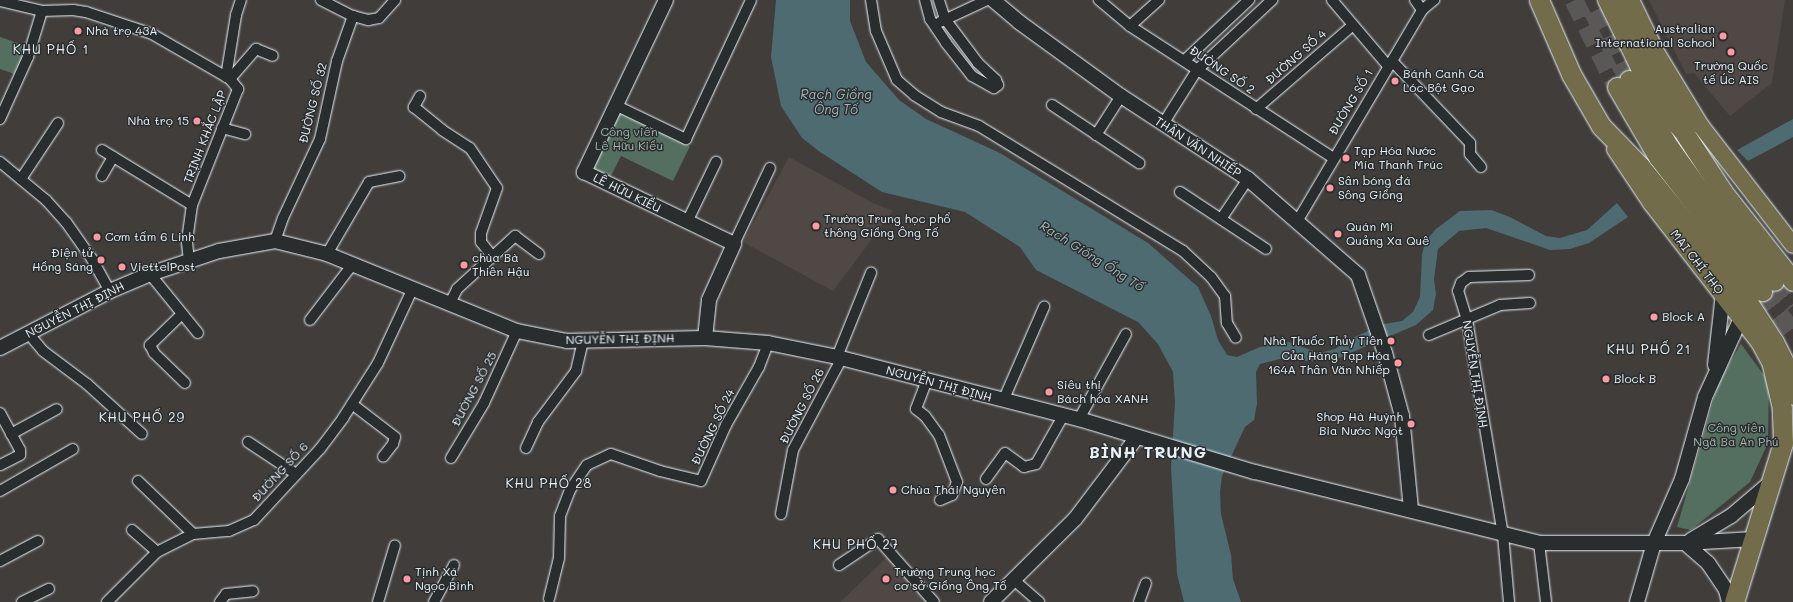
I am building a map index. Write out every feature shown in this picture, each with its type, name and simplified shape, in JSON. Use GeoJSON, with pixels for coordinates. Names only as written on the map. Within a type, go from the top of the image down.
{"type":"FeatureCollection","features":[{"type":"Feature","properties":{"kind":"highway","name":"MAI CHÍ THỌ"},"geometry":{"type":"LineString","coordinates":[[1538,0],[1571,74],[1601,126],[1640,166],[1742,293],[1774,342],[1793,380]]}},
{"type":"Feature","properties":{"kind":"highway"},"geometry":{"type":"LineString","coordinates":[[1619,0],[1675,106],[1684,134],[1723,192],[1793,281]]}},
{"type":"Feature","properties":{"kind":"highway"},"geometry":{"type":"LineString","coordinates":[[1623,84],[1768,286]]}},
{"type":"Feature","properties":{"kind":"highway"},"geometry":{"type":"LineString","coordinates":[[1734,602],[1773,481],[1784,427],[1780,397],[1772,365]]}},
{"type":"Feature","properties":{"kind":"highway"},"geometry":{"type":"LineString","coordinates":[[1773,481],[1781,464],[1793,452]]}},
{"type":"Feature","properties":{"kind":"main road","name":"LÊ HỮU KIỀU"},"geometry":{"type":"LineString","coordinates":[[666,0],[584,172],[734,244]]}},
{"type":"Feature","properties":{"kind":"main road","name":"THÂN VĂN NHIẾP"},"geometry":{"type":"LineString","coordinates":[[993,0],[1019,22],[1121,96],[1248,179],[1298,220],[1358,275],[1385,353],[1402,416],[1412,509]]}},
{"type":"Feature","properties":{"kind":"main road"},"geometry":{"type":"LineString","coordinates":[[1606,0],[1638,66],[1661,106],[1684,134]]}},
{"type":"Feature","properties":{"kind":"main road"},"geometry":{"type":"LineString","coordinates":[[1631,0],[1656,52],[1701,126],[1793,245]]}},
{"type":"Feature","properties":{"kind":"main road","name":"MAI CHÍ THỌ"},"geometry":{"type":"LineString","coordinates":[[1601,126],[1651,203],[1741,318],[1772,365],[1782,385],[1793,397]]}},
{"type":"Feature","properties":{"kind":"main road","name":"NGUYỄN THỊ ĐỊNH"},"geometry":{"type":"LineString","coordinates":[[0,348],[110,291],[150,274],[189,260],[251,244],[275,241],[327,254],[449,305],[517,331],[567,341],[705,338],[768,343],[839,357],[1003,401],[1079,419],[1170,448],[1255,472],[1412,509]]}},
{"type":"Feature","properties":{"kind":"main road"},"geometry":{"type":"LineString","coordinates":[[705,338],[709,300],[734,244]]}},
{"type":"Feature","properties":{"kind":"main road"},"geometry":{"type":"LineString","coordinates":[[1713,380],[1723,294]]}},
{"type":"Feature","properties":{"kind":"main road"},"geometry":{"type":"LineString","coordinates":[[1638,602],[1654,543],[1682,480],[1705,397],[1741,318]]}},
{"type":"Feature","properties":{"kind":"main road"},"geometry":{"type":"LineString","coordinates":[[991,602],[1015,581],[1075,519],[1137,437]]}},
{"type":"Feature","properties":{"kind":"main road"},"geometry":{"type":"LineString","coordinates":[[1685,543],[1731,516],[1773,481]]}},
{"type":"Feature","properties":{"kind":"main road"},"geometry":{"type":"LineString","coordinates":[[1412,509],[1503,535],[1539,543],[1685,543],[1754,539]]}},
{"type":"Feature","properties":{"kind":"main road"},"geometry":{"type":"LineString","coordinates":[[1685,543],[1708,563],[1726,590],[1729,602]]}},
{"type":"Feature","properties":{"kind":"street"},"geometry":{"type":"LineString","coordinates":[[228,78],[236,16],[241,0]]}},
{"type":"Feature","properties":{"kind":"street"},"geometry":{"type":"LineString","coordinates":[[322,0],[353,16],[368,20],[379,18],[395,0]]}},
{"type":"Feature","properties":{"kind":"street"},"geometry":{"type":"LineString","coordinates":[[615,105],[686,139],[751,0]]}},
{"type":"Feature","properties":{"kind":"street"},"geometry":{"type":"LineString","coordinates":[[871,0],[876,31],[897,80],[914,95],[941,112],[979,126],[1183,251],[1211,277],[1225,296],[1227,323],[1236,338]]}},
{"type":"Feature","properties":{"kind":"street"},"geometry":{"type":"LineString","coordinates":[[925,0],[933,26],[972,76],[994,88],[998,84],[996,80],[978,63],[945,19],[939,0]]}},
{"type":"Feature","properties":{"kind":"street"},"geometry":{"type":"LineString","coordinates":[[933,26],[987,0]]}},
{"type":"Feature","properties":{"kind":"street","name":"ĐƯỜNG SỐ 2"},"geometry":{"type":"LineString","coordinates":[[1099,0],[1130,26],[1185,60],[1197,70],[1333,158]]}},
{"type":"Feature","properties":{"kind":"street"},"geometry":{"type":"LineString","coordinates":[[1130,26],[1159,0]]}},
{"type":"Feature","properties":{"kind":"street"},"geometry":{"type":"LineString","coordinates":[[1185,60],[1249,0]]}},
{"type":"Feature","properties":{"kind":"street"},"geometry":{"type":"LineString","coordinates":[[1164,124],[1197,70],[1272,0]]}},
{"type":"Feature","properties":{"kind":"street"},"geometry":{"type":"LineString","coordinates":[[1332,0],[1353,25],[1390,64],[1470,143],[1470,154],[1481,167]]}},
{"type":"Feature","properties":{"kind":"street"},"geometry":{"type":"LineString","coordinates":[[1415,0],[1422,10]]}},
{"type":"Feature","properties":{"kind":"street","name":"ĐƯỜNG SỐ 1"},"geometry":{"type":"LineString","coordinates":[[1298,220],[1333,158],[1422,10],[1434,0]]}},
{"type":"Feature","properties":{"kind":"street","name":"TRỊNH KHẮC LẬP"},"geometry":{"type":"LineString","coordinates":[[0,1],[42,11],[73,10],[86,12],[152,34],[228,78],[238,89],[192,205],[187,242],[189,260]]}},
{"type":"Feature","properties":{"kind":"street"},"geometry":{"type":"LineString","coordinates":[[0,119],[28,57],[42,11]]}},
{"type":"Feature","properties":{"kind":"street","name":"ĐƯỜNG SỐ 32"},"geometry":{"type":"LineString","coordinates":[[275,241],[283,218],[320,138],[336,61],[353,16]]}},
{"type":"Feature","properties":{"kind":"street","name":"ĐƯỜNG SỐ 4"},"geometry":{"type":"LineString","coordinates":[[1256,109],[1353,25]]}},
{"type":"Feature","properties":{"kind":"street"},"geometry":{"type":"LineString","coordinates":[[228,78],[256,49],[272,56]]}},
{"type":"Feature","properties":{"kind":"street"},"geometry":{"type":"LineString","coordinates":[[420,96],[414,107],[442,130],[470,148],[497,188],[480,233],[481,242],[492,256]]}},
{"type":"Feature","properties":{"kind":"street"},"geometry":{"type":"LineString","coordinates":[[1096,135],[1121,96]]}},
{"type":"Feature","properties":{"kind":"street"},"geometry":{"type":"LineString","coordinates":[[1052,105],[1139,163]]}},
{"type":"Feature","properties":{"kind":"street"},"geometry":{"type":"LineString","coordinates":[[21,179],[58,123]]}},
{"type":"Feature","properties":{"kind":"street"},"geometry":{"type":"LineString","coordinates":[[222,128],[245,134]]}},
{"type":"Feature","properties":{"kind":"street"},"geometry":{"type":"LineString","coordinates":[[102,150],[192,205]]}},
{"type":"Feature","properties":{"kind":"street"},"geometry":{"type":"LineString","coordinates":[[102,176],[113,157]]}},
{"type":"Feature","properties":{"kind":"street"},"geometry":{"type":"LineString","coordinates":[[0,162],[21,179],[66,222],[92,259],[110,291]]}},
{"type":"Feature","properties":{"kind":"street"},"geometry":{"type":"LineString","coordinates":[[686,222],[716,162]]}},
{"type":"Feature","properties":{"kind":"street"},"geometry":{"type":"LineString","coordinates":[[734,244],[770,168]]}},
{"type":"Feature","properties":{"kind":"street"},"geometry":{"type":"LineString","coordinates":[[327,254],[369,182],[399,176]]}},
{"type":"Feature","properties":{"kind":"street"},"geometry":{"type":"LineString","coordinates":[[1221,219],[1248,179]]}},
{"type":"Feature","properties":{"kind":"street"},"geometry":{"type":"LineString","coordinates":[[1180,192],[1266,250]]}},
{"type":"Feature","properties":{"kind":"street"},"geometry":{"type":"LineString","coordinates":[[449,305],[457,289],[515,236],[539,254]]}},
{"type":"Feature","properties":{"kind":"street"},"geometry":{"type":"LineString","coordinates":[[310,320],[352,265]]}},
{"type":"Feature","properties":{"kind":"street","name":"ĐƯỜNG SỐ 26"},"geometry":{"type":"LineString","coordinates":[[780,514],[793,450],[839,357],[871,273]]}},
{"type":"Feature","properties":{"kind":"street"},"geometry":{"type":"LineString","coordinates":[[150,274],[198,333]]}},
{"type":"Feature","properties":{"kind":"street","name":"NGUYỄN THỊ ĐỊNH"},"geometry":{"type":"LineString","coordinates":[[1508,602],[1503,535],[1467,320],[1458,291],[1463,280],[1475,276],[1529,276]]}},
{"type":"Feature","properties":{"kind":"street","name":"ĐƯỜNG SỐ 6"},"geometry":{"type":"LineString","coordinates":[[107,602],[157,552],[193,534],[229,530],[254,520],[320,449],[352,404],[378,363],[412,290]]}},
{"type":"Feature","properties":{"kind":"street"},"geometry":{"type":"LineString","coordinates":[[1429,335],[1500,305],[1530,303]]}},
{"type":"Feature","properties":{"kind":"street"},"geometry":{"type":"LineString","coordinates":[[1003,401],[1044,307]]}},
{"type":"Feature","properties":{"kind":"street"},"geometry":{"type":"LineString","coordinates":[[182,314],[150,345],[154,354],[186,383]]}},
{"type":"Feature","properties":{"kind":"street","name":"ĐƯỜNG SỐ 25"},"geometry":{"type":"LineString","coordinates":[[451,458],[484,402],[517,331]]}},
{"type":"Feature","properties":{"kind":"street"},"geometry":{"type":"LineString","coordinates":[[28,333],[43,351],[87,384],[142,434]]}},
{"type":"Feature","properties":{"kind":"street"},"geometry":{"type":"LineString","coordinates":[[1079,419],[1126,334]]}},
{"type":"Feature","properties":{"kind":"street"},"geometry":{"type":"LineString","coordinates":[[526,448],[538,422],[576,371],[583,341]]}},
{"type":"Feature","properties":{"kind":"street","name":"ĐƯỜNG SỐ 24"},"geometry":{"type":"LineString","coordinates":[[549,598],[558,558],[560,516],[570,490],[587,465],[611,454],[660,471],[701,480],[726,425],[759,367],[768,343]]}},
{"type":"Feature","properties":{"kind":"street"},"geometry":{"type":"LineString","coordinates":[[927,380],[916,410],[925,416],[939,435],[957,482],[952,495],[940,500]]}},
{"type":"Feature","properties":{"kind":"street"},"geometry":{"type":"LineString","coordinates":[[352,404],[395,437],[393,444],[383,457]]}},
{"type":"Feature","properties":{"kind":"street"},"geometry":{"type":"LineString","coordinates":[[11,434],[57,409]]}},
{"type":"Feature","properties":{"kind":"street"},"geometry":{"type":"LineString","coordinates":[[0,413],[20,455],[0,465]]}},
{"type":"Feature","properties":{"kind":"street"},"geometry":{"type":"LineString","coordinates":[[986,479],[1005,453],[1024,467],[1036,464],[1063,416]]}},
{"type":"Feature","properties":{"kind":"street"},"geometry":{"type":"LineString","coordinates":[[248,442],[296,474]]}},
{"type":"Feature","properties":{"kind":"street"},"geometry":{"type":"LineString","coordinates":[[0,491],[73,450]]}},
{"type":"Feature","properties":{"kind":"street"},"geometry":{"type":"LineString","coordinates":[[138,481],[193,534]]}},
{"type":"Feature","properties":{"kind":"street"},"geometry":{"type":"LineString","coordinates":[[132,530],[157,552]]}},
{"type":"Feature","properties":{"kind":"street"},"geometry":{"type":"LineString","coordinates":[[839,565],[878,539],[934,602]]}},
{"type":"Feature","properties":{"kind":"street"},"geometry":{"type":"LineString","coordinates":[[0,561],[38,541]]}},
{"type":"Feature","properties":{"kind":"street"},"geometry":{"type":"LineString","coordinates":[[1539,543],[1546,602]]}},
{"type":"Feature","properties":{"kind":"street"},"geometry":{"type":"LineString","coordinates":[[378,602],[395,546]]}},
{"type":"Feature","properties":{"kind":"street"},"geometry":{"type":"LineString","coordinates":[[434,602],[454,564]]}},
{"type":"Feature","properties":{"kind":"street"},"geometry":{"type":"LineString","coordinates":[[1015,581],[1039,602]]}},
{"type":"Feature","properties":{"kind":"street"},"geometry":{"type":"LineString","coordinates":[[1140,602],[1146,583]]}},
{"type":"Feature","properties":{"kind":"street"},"geometry":{"type":"LineString","coordinates":[[22,602],[49,589]]}},
{"type":"Feature","properties":{"kind":"street"},"geometry":{"type":"LineString","coordinates":[[220,602],[226,594],[253,591]]}},
{"type":"Feature","properties":{"kind":"shaded area","name":"Australian International School"},"geometry":{"type":"Polygon","coordinates":[[[1649,0],[1785,0],[1772,83],[1730,116],[1694,73],[1686,74],[1649,0]]]}},
{"type":"Feature","properties":{"kind":"shaded area","name":"Trường Trung học phổ thông Giồng Ông Tố"},"geometry":{"type":"Polygon","coordinates":[[[789,157],[873,203],[893,211],[833,291],[743,242],[789,157]]]}},
{"type":"Feature","properties":{"kind":"shaded area","name":"Trường Trung học cơ sở Giồng Ông Tố"},"geometry":{"type":"Polygon","coordinates":[[[889,555],[928,602],[840,602],[889,555]]]}},
{"type":"Feature","properties":{"kind":"green space"},"geometry":{"type":"Polygon","coordinates":[[[0,37],[29,47],[17,75],[0,69],[0,37]]]}},
{"type":"Feature","properties":{"kind":"green space","name":"Công viên Lê Hữu Kiều"},"geometry":{"type":"Polygon","coordinates":[[[618,112],[690,146],[673,181],[621,156],[609,180],[590,171],[618,112]]]}},
{"type":"Feature","properties":{"kind":"green space","name":"Công viên Ngã Ba An Phú"},"geometry":{"type":"Polygon","coordinates":[[[1741,344],[1769,382],[1768,443],[1750,482],[1691,530],[1677,527],[1719,381],[1741,344]]]}},
{"type":"Feature","properties":{"kind":"water","name":"Rạch Giồng Ông Tố"},"geometry":{"type":"Polygon","coordinates":[[[776,0],[850,0],[850,21],[866,62],[899,100],[926,119],[1000,153],[1148,243],[1198,287],[1211,316],[1218,340],[1227,355],[1237,357],[1260,347],[1289,342],[1319,353],[1335,349],[1348,340],[1384,324],[1402,321],[1413,312],[1420,297],[1422,255],[1425,242],[1436,229],[1460,211],[1491,210],[1510,217],[1546,236],[1560,238],[1587,230],[1617,203],[1628,217],[1589,243],[1570,249],[1550,250],[1486,228],[1459,231],[1438,249],[1434,279],[1436,294],[1433,310],[1416,325],[1334,360],[1307,361],[1284,358],[1260,364],[1256,372],[1257,404],[1254,420],[1245,427],[1222,476],[1220,492],[1221,514],[1231,555],[1233,579],[1241,602],[1184,602],[1177,574],[1171,467],[1175,402],[1173,372],[1158,344],[1138,322],[1036,270],[1020,247],[965,212],[882,192],[820,152],[802,138],[781,106],[771,57],[776,0]]]}},
{"type":"Feature","properties":{"kind":"water"},"geometry":{"type":"Polygon","coordinates":[[[1793,119],[1793,137],[1748,161],[1737,150],[1793,119]]]}},
{"type":"Feature","properties":{"kind":"tunnel"},"geometry":{"type":"LineString","coordinates":[[1574,0],[1617,87]]}},
{"type":"Feature","properties":{"kind":"tunnel"},"geometry":{"type":"LineString","coordinates":[[1593,11],[1629,80]]}},
{"type":"Feature","properties":{"kind":"tunnel"},"geometry":{"type":"LineString","coordinates":[[1774,281],[1793,305]]}},
{"type":"Feature","properties":{"kind":"tunnel"},"geometry":{"type":"LineString","coordinates":[[1762,291],[1793,332]]}},
{"type":"Feature","properties":{"kind":"place","name":"Nhà trọ 43A"},"geometry":{"type":"Point","coordinates":[78,31]}},
{"type":"Feature","properties":{"kind":"place","name":"Australian International School"},"geometry":{"type":"Point","coordinates":[1723,36]}},
{"type":"Feature","properties":{"kind":"place","name":"Trường Quốc tế Úc AIS"},"geometry":{"type":"Point","coordinates":[1731,52]}},
{"type":"Feature","properties":{"kind":"place","name":"Bánh Canh Cá Lóc Bột Gạo"},"geometry":{"type":"Point","coordinates":[1395,81]}},
{"type":"Feature","properties":{"kind":"place","name":"Nhà trọ 15"},"geometry":{"type":"Point","coordinates":[197,121]}},
{"type":"Feature","properties":{"kind":"place","name":"Tạp Hóa Nước Mía Thanh Trúc"},"geometry":{"type":"Point","coordinates":[1346,158]}},
{"type":"Feature","properties":{"kind":"place","name":"Sân bóng đá Sông Giồng"},"geometry":{"type":"Point","coordinates":[1330,188]}},
{"type":"Feature","properties":{"kind":"place","name":"Trường Trung học phổ thông Giồng Ông Tố"},"geometry":{"type":"Point","coordinates":[816,226]}},
{"type":"Feature","properties":{"kind":"place","name":"Quán Mì Quảng Xa Quê"},"geometry":{"type":"Point","coordinates":[1338,234]}},
{"type":"Feature","properties":{"kind":"place","name":"Cơm tấm 6 Linh"},"geometry":{"type":"Point","coordinates":[97,237]}},
{"type":"Feature","properties":{"kind":"place","name":"Điện tử Hồng Sáng"},"geometry":{"type":"Point","coordinates":[101,260]}},
{"type":"Feature","properties":{"kind":"place","name":"chùa Bà Thiên Hậu"},"geometry":{"type":"Point","coordinates":[464,265]}},
{"type":"Feature","properties":{"kind":"place","name":"ViettelPost"},"geometry":{"type":"Point","coordinates":[122,267]}},
{"type":"Feature","properties":{"kind":"place","name":"Block A"},"geometry":{"type":"Point","coordinates":[1654,317]}},
{"type":"Feature","properties":{"kind":"place","name":"Nhà Thuốc Thủy Tiên"},"geometry":{"type":"Point","coordinates":[1391,341]}},
{"type":"Feature","properties":{"kind":"place","name":"Cửa Hàng Tạp Hóa 164A Thân Văn Nhiếp"},"geometry":{"type":"Point","coordinates":[1398,363]}},
{"type":"Feature","properties":{"kind":"place","name":"Block B"},"geometry":{"type":"Point","coordinates":[1606,379]}},
{"type":"Feature","properties":{"kind":"place","name":"Siêu thị Bách hóa XANH"},"geometry":{"type":"Point","coordinates":[1049,392]}},
{"type":"Feature","properties":{"kind":"place","name":"Shop Hà Huỳnh Bia Nước Ngọt"},"geometry":{"type":"Point","coordinates":[1411,424]}},
{"type":"Feature","properties":{"kind":"place","name":"Chùa Thái Nguyên"},"geometry":{"type":"Point","coordinates":[893,490]}},
{"type":"Feature","properties":{"kind":"place","name":"Tịnh Xá Ngọc Bình"},"geometry":{"type":"Point","coordinates":[407,579]}},
{"type":"Feature","properties":{"kind":"place","name":"Trường Trung học cơ sở Giồng Ông Tố"},"geometry":{"type":"Point","coordinates":[886,579]}},
{"type":"Feature","properties":{"kind":"district","name":"KHU PHỐ 1"},"geometry":{"type":"Point","coordinates":[51,49]}},
{"type":"Feature","properties":{"kind":"district","name":"KHU PHỐ 21"},"geometry":{"type":"Point","coordinates":[1649,349]}},
{"type":"Feature","properties":{"kind":"district","name":"KHU PHỐ 29"},"geometry":{"type":"Point","coordinates":[142,417]}},
{"type":"Feature","properties":{"kind":"district","name":"BÌNH TRƯNG"},"geometry":{"type":"Point","coordinates":[1148,452]}},
{"type":"Feature","properties":{"kind":"district","name":"KHU PHỐ 28"},"geometry":{"type":"Point","coordinates":[549,483]}},
{"type":"Feature","properties":{"kind":"district","name":"KHU PHỐ 27"},"geometry":{"type":"Point","coordinates":[856,544]}},
{"type":"Feature","properties":{"kind":"water label","name":"Rạch Giống Ống Tố"},"geometry":{"type":"Point","coordinates":[1092,256]}}]}
